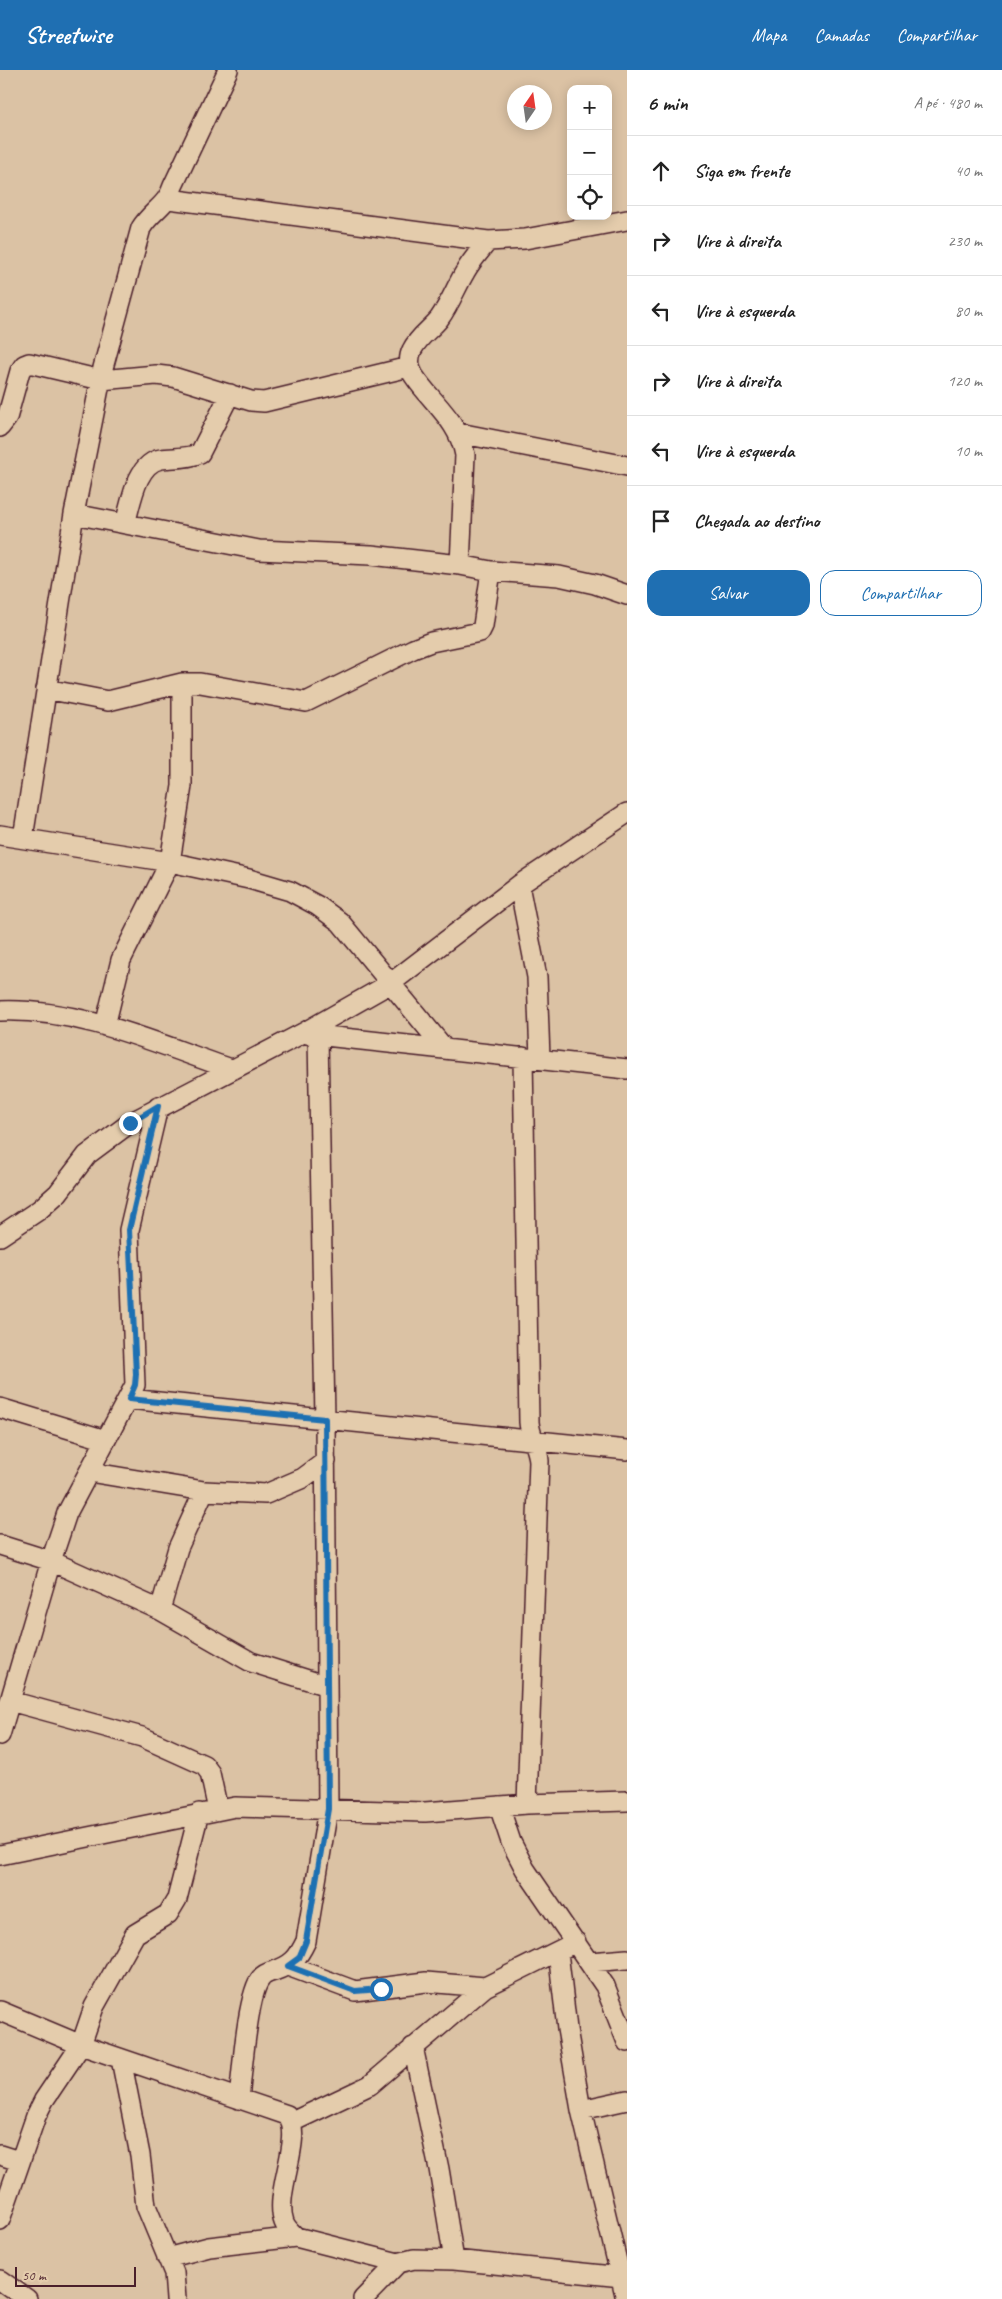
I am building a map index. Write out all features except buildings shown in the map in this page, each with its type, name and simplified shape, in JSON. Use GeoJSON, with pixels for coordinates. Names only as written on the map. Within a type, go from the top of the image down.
{"type":"FeatureCollection","features":[{"type":"Feature","properties":{"kind":"street"},"geometry":{"type":"LineString","coordinates":[[22,838],[74,514],[101,380],[142,228],[148,216],[169,199],[173,186],[228,70]]}},
{"type":"Feature","properties":{"kind":"street"},"geometry":{"type":"LineString","coordinates":[[169,199],[488,241],[525,239],[627,220]]}},
{"type":"Feature","properties":{"kind":"street"},"geometry":{"type":"LineString","coordinates":[[460,565],[465,455],[459,433],[444,410],[413,375],[410,367],[410,352],[417,341],[438,320],[465,271],[488,241]]}},
{"type":"Feature","properties":{"kind":"street"},"geometry":{"type":"LineString","coordinates":[[0,427],[7,418],[24,365],[29,363],[101,380],[156,374],[174,377],[251,401],[275,401],[410,367]]}},
{"type":"Feature","properties":{"kind":"street"},"geometry":{"type":"LineString","coordinates":[[125,524],[141,474],[147,465],[158,459],[193,456],[200,453],[230,394]]}},
{"type":"Feature","properties":{"kind":"street"},"geometry":{"type":"LineString","coordinates":[[459,433],[627,466]]}},
{"type":"Feature","properties":{"kind":"street"},"geometry":{"type":"LineString","coordinates":[[74,514],[258,550],[371,555],[460,565],[491,571],[559,576],[627,594]]}},
{"type":"Feature","properties":{"kind":"street"},"geometry":{"type":"LineString","coordinates":[[46,689],[108,701],[182,683],[200,683],[306,702],[431,642],[480,632],[491,571]]}},
{"type":"Feature","properties":{"kind":"street"},"geometry":{"type":"LineString","coordinates":[[105,1026],[121,960],[170,862],[182,786],[182,683]]}},
{"type":"Feature","properties":{"kind":"street"},"geometry":{"type":"LineString","coordinates":[[0,1236],[39,1210],[58,1193],[87,1155],[130,1123],[158,1106],[310,1034],[390,983],[519,885],[627,813]]}},
{"type":"Feature","properties":{"kind":"street"},"geometry":{"type":"LineString","coordinates":[[0,835],[170,862],[250,879],[290,892],[318,906],[340,922],[444,1048]]}},
{"type":"Feature","properties":{"kind":"street"},"geometry":{"type":"LineString","coordinates":[[519,885],[537,977],[531,1058],[529,1422],[530,1432],[535,1441],[539,1461],[527,1804]]}},
{"type":"Feature","properties":{"kind":"street"},"geometry":{"type":"LineString","coordinates":[[0,1011],[44,1012],[105,1026],[231,1070]]}},
{"type":"Feature","properties":{"kind":"street"},"geometry":{"type":"LineString","coordinates":[[310,1034],[627,1069]]}},
{"type":"Feature","properties":{"kind":"street"},"geometry":{"type":"LineString","coordinates":[[239,2099],[250,2012],[256,1985],[261,1976],[288,1966],[299,1958],[306,1941],[328,1809],[326,1461],[310,1034]]}},
{"type":"Feature","properties":{"kind":"street"},"geometry":{"type":"LineString","coordinates":[[0,1735],[67,1513],[135,1385],[129,1230],[158,1106]]}},
{"type":"Feature","properties":{"kind":"street"},"geometry":{"type":"LineString","coordinates":[[129,1399],[627,1450]]}},
{"type":"Feature","properties":{"kind":"street"},"geometry":{"type":"LineString","coordinates":[[0,1408],[106,1440]]}},
{"type":"Feature","properties":{"kind":"street"},"geometry":{"type":"LineString","coordinates":[[89,1472],[204,1491],[266,1494],[275,1492],[303,1478],[326,1461]]}},
{"type":"Feature","properties":{"kind":"street"},"geometry":{"type":"LineString","coordinates":[[160,1610],[178,1548],[204,1491]]}},
{"type":"Feature","properties":{"kind":"street"},"geometry":{"type":"LineString","coordinates":[[0,1545],[51,1561],[160,1610],[250,1662],[327,1686]]}},
{"type":"Feature","properties":{"kind":"street"},"geometry":{"type":"LineString","coordinates":[[10,1701],[142,1737],[204,1765],[210,1773],[218,1810]]}},
{"type":"Feature","properties":{"kind":"street"},"geometry":{"type":"LineString","coordinates":[[0,1856],[235,1807],[426,1812],[527,1804],[627,1802]]}},
{"type":"Feature","properties":{"kind":"street"},"geometry":{"type":"LineString","coordinates":[[499,1806],[511,1842],[525,1869],[590,1962],[614,2004],[627,2042]]}},
{"type":"Feature","properties":{"kind":"street"},"geometry":{"type":"LineString","coordinates":[[0,2220],[20,2161],[44,2100],[81,2045],[94,2007],[135,1934],[168,1914],[177,1899],[199,1813]]}},
{"type":"Feature","properties":{"kind":"street"},"geometry":{"type":"LineString","coordinates":[[292,2122],[370,2085],[485,1987],[576,1942]]}},
{"type":"Feature","properties":{"kind":"street"},"geometry":{"type":"LineString","coordinates":[[558,1952],[567,2029],[581,2110],[626,2299]]}},
{"type":"Feature","properties":{"kind":"street"},"geometry":{"type":"LineString","coordinates":[[590,1962],[627,1959]]}},
{"type":"Feature","properties":{"kind":"street"},"geometry":{"type":"LineString","coordinates":[[288,1966],[355,1991],[426,1982],[485,1987]]}},
{"type":"Feature","properties":{"kind":"street"},"geometry":{"type":"LineString","coordinates":[[0,2011],[81,2045],[287,2115],[292,2122],[293,2133],[284,2176],[283,2220],[296,2237]]}},
{"type":"Feature","properties":{"kind":"street"},"geometry":{"type":"LineString","coordinates":[[413,2047],[439,2169],[454,2260]]}},
{"type":"Feature","properties":{"kind":"street"},"geometry":{"type":"LineString","coordinates":[[121,2059],[140,2154],[146,2206],[174,2274],[176,2299]]}},
{"type":"Feature","properties":{"kind":"street"},"geometry":{"type":"LineString","coordinates":[[581,2110],[627,2100]]}},
{"type":"Feature","properties":{"kind":"street"},"geometry":{"type":"LineString","coordinates":[[0,2155],[20,2161]]}},
{"type":"Feature","properties":{"kind":"street"},"geometry":{"type":"LineString","coordinates":[[167,2258],[209,2246],[296,2237],[398,2263],[414,2259],[454,2260],[622,2277]]}},
{"type":"Feature","properties":{"kind":"street"},"geometry":{"type":"LineString","coordinates":[[363,2299],[398,2263]]}},
{"type":"Feature","properties":{"kind":"street"},"geometry":{"type":"LineString","coordinates":[[0,2280],[27,2299]]}},
{"type":"Feature","properties":{"kind":"route"},"geometry":{"type":"LineString","coordinates":[[130,1123],[158,1106],[129,1230],[136,1374],[135,1385],[129,1399],[325,1419],[328,1809],[306,1941],[299,1958],[288,1966],[355,1991],[381,1989]]}}]}
